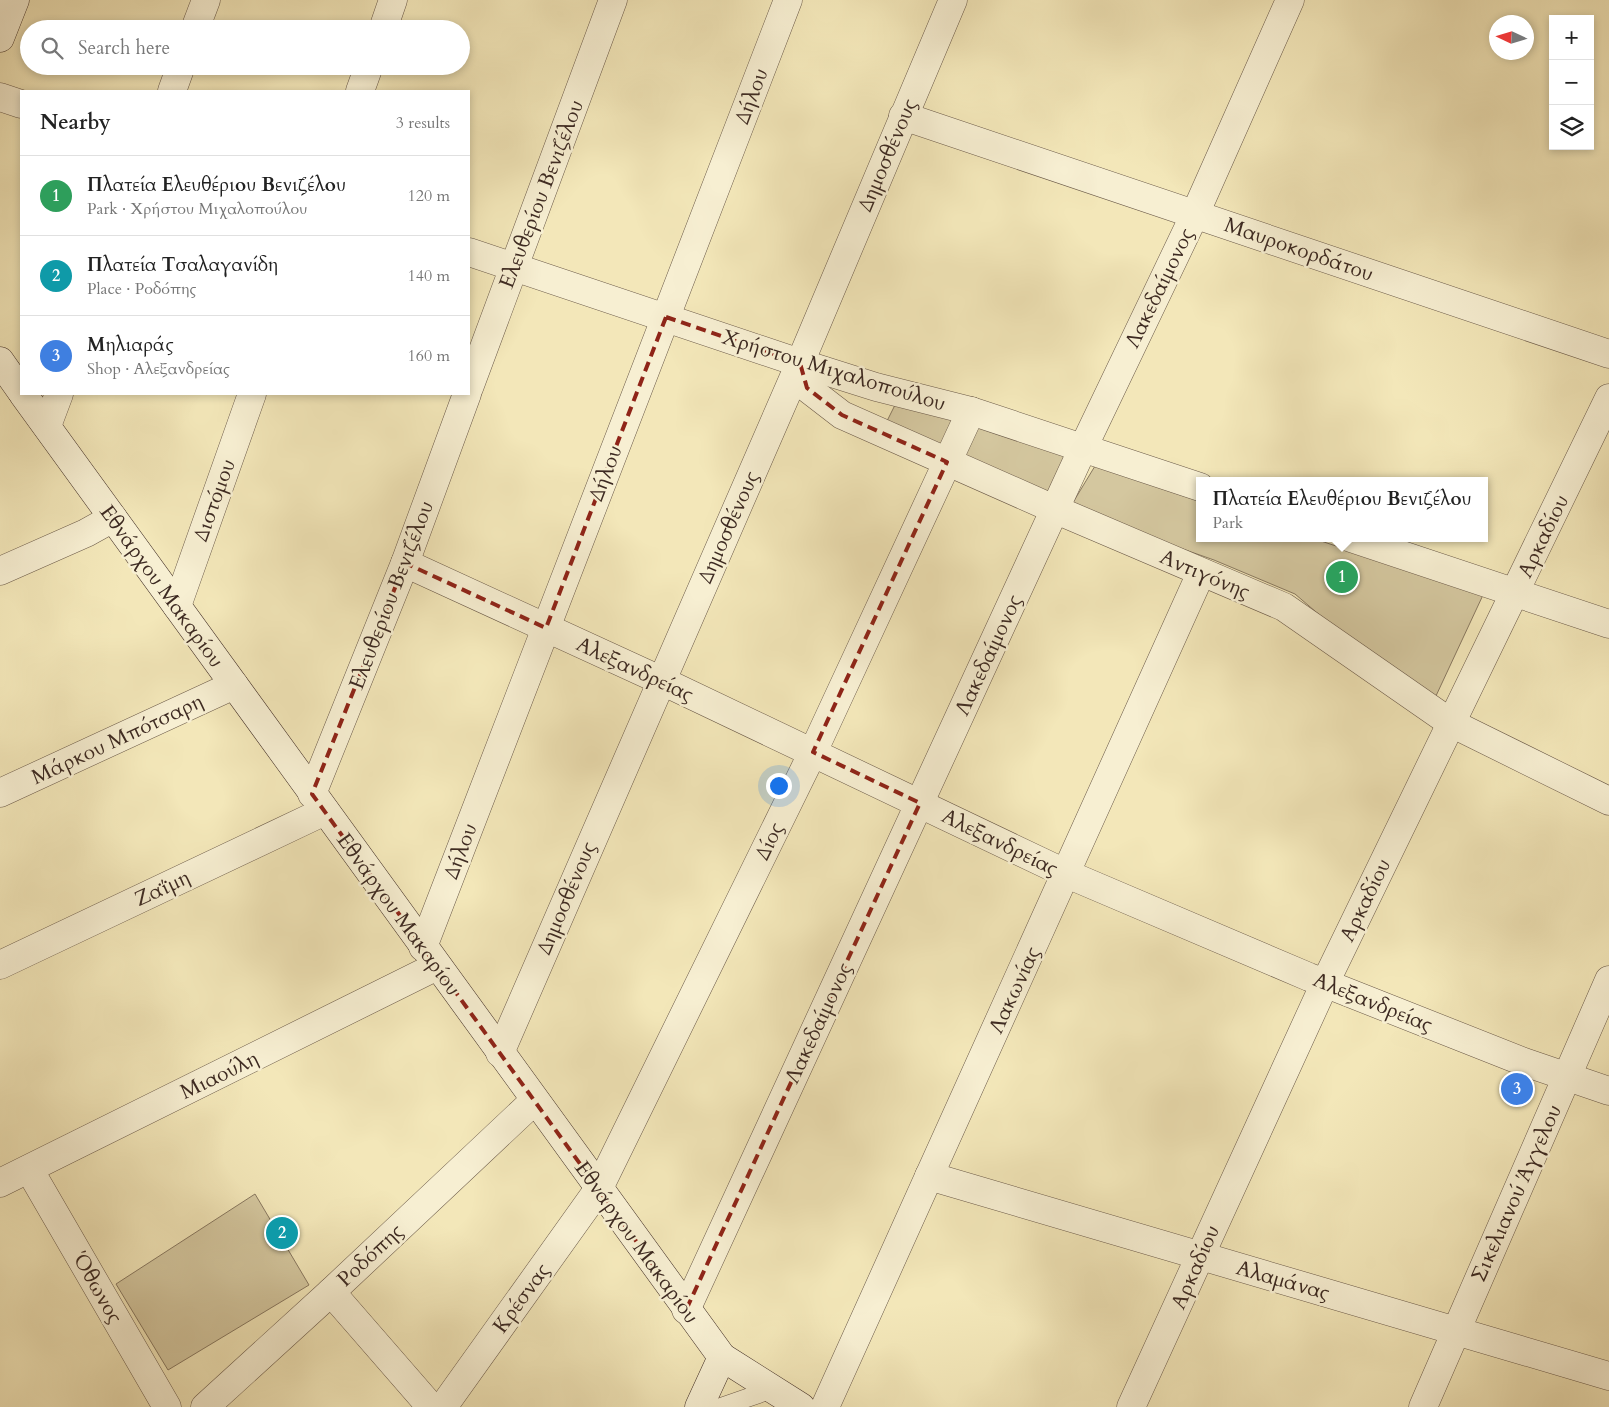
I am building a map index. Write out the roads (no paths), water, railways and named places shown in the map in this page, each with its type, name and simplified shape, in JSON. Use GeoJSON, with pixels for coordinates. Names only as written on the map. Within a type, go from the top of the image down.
{"type":"FeatureCollection","features":[{"type":"Feature","properties":{"kind":"street"},"geometry":{"type":"LineString","coordinates":[[0,38],[15,0]]}},
{"type":"Feature","properties":{"kind":"street"},"geometry":{"type":"LineString","coordinates":[[198,20],[206,0]]}},
{"type":"Feature","properties":{"kind":"street"},"geometry":{"type":"LineString","coordinates":[[386,20],[393,0]]}},
{"type":"Feature","properties":{"kind":"street","name":"Ελευθερίου Βενιζέλου"},"geometry":{"type":"LineString","coordinates":[[470,385],[613,0]]}},
{"type":"Feature","properties":{"kind":"street","name":"Δήλου"},"geometry":{"type":"LineString","coordinates":[[430,957],[546,628],[788,0]]}},
{"type":"Feature","properties":{"kind":"street","name":"Δημοσθένους"},"geometry":{"type":"LineString","coordinates":[[500,1053],[660,680],[800,363],[953,0]]}},
{"type":"Feature","properties":{"kind":"street","name":"Λακεδαίμονος"},"geometry":{"type":"LineString","coordinates":[[686,1310],[1054,509],[1195,214],[1290,0]]}},
{"type":"Feature","properties":{"kind":"street"},"geometry":{"type":"LineString","coordinates":[[172,90],[178,75]]}},
{"type":"Feature","properties":{"kind":"street"},"geometry":{"type":"LineString","coordinates":[[360,90],[366,75]]}},
{"type":"Feature","properties":{"kind":"street"},"geometry":{"type":"LineString","coordinates":[[0,97],[20,104]]}},
{"type":"Feature","properties":{"kind":"street","name":"Μαυροκορδάτου"},"geometry":{"type":"LineString","coordinates":[[903,116],[1609,354]]}},
{"type":"Feature","properties":{"kind":"street","name":"Χρήστου Μιχαλοπούλου"},"geometry":{"type":"LineString","coordinates":[[470,252],[800,363],[876,387],[971,411],[1196,486]]}},
{"type":"Feature","properties":{"kind":"street","name":"Εθνάρχου Μακαρίου"},"geometry":{"type":"LineString","coordinates":[[0,361],[20,389]]}},
{"type":"Feature","properties":{"kind":"street","name":"Αντιγόνης"},"geometry":{"type":"LineString","coordinates":[[800,363],[808,388],[842,415],[1201,573],[1284,607],[1451,723],[1609,801]]}},
{"type":"Feature","properties":{"kind":"street","name":"Εθνάρχου Μακαρίου"},"geometry":{"type":"LineString","coordinates":[[24,395],[598,1190],[722,1357],[801,1407]]}},
{"type":"Feature","properties":{"kind":"street"},"geometry":{"type":"LineString","coordinates":[[47,426],[59,395]]}},
{"type":"Feature","properties":{"kind":"street","name":"Διστόμου"},"geometry":{"type":"LineString","coordinates":[[177,606],[252,395]]}},
{"type":"Feature","properties":{"kind":"street","name":"Ελευθερίου Βενιζέλου"},"geometry":{"type":"LineString","coordinates":[[319,802],[466,395]]}},
{"type":"Feature","properties":{"kind":"street","name":"Αρκαδίου"},"geometry":{"type":"LineString","coordinates":[[1131,1407],[1325,983],[1609,398]]}},
{"type":"Feature","properties":{"kind":"street","name":"Δίος"},"geometry":{"type":"LineString","coordinates":[[598,1190],[813,752],[971,411]]}},
{"type":"Feature","properties":{"kind":"street"},"geometry":{"type":"LineString","coordinates":[[0,571],[86,533],[113,518]]}},
{"type":"Feature","properties":{"kind":"street"},"geometry":{"type":"LineString","coordinates":[[1363,542],[1609,624]]}},
{"type":"Feature","properties":{"kind":"street","name":"Αλεξανδρείας"},"geometry":{"type":"LineString","coordinates":[[405,563],[660,680],[1067,874],[1325,983],[1524,1062],[1609,1090]]}},
{"type":"Feature","properties":{"kind":"street","name":"Λακωνίας"},"geometry":{"type":"LineString","coordinates":[[825,1407],[1067,874],[1201,573]]}},
{"type":"Feature","properties":{"kind":"street","name":"Μάρκου Μπότσαρη"},"geometry":{"type":"LineString","coordinates":[[0,793],[234,685]]}},
{"type":"Feature","properties":{"kind":"street","name":"Ζαΐμη"},"geometry":{"type":"LineString","coordinates":[[0,965],[319,802]]}},
{"type":"Feature","properties":{"kind":"street","name":"Μιαούλη"},"geometry":{"type":"LineString","coordinates":[[0,1183],[430,957]]}},
{"type":"Feature","properties":{"kind":"street","name":"Σικελιανού Άγγελου"},"geometry":{"type":"LineString","coordinates":[[1423,1407],[1609,980]]}},
{"type":"Feature","properties":{"kind":"street","name":"Ροδόπης"},"geometry":{"type":"LineString","coordinates":[[205,1407],[331,1292],[534,1101]]}},
{"type":"Feature","properties":{"kind":"street","name":"Όθωνος"},"geometry":{"type":"LineString","coordinates":[[29,1169],[167,1407]]}},
{"type":"Feature","properties":{"kind":"street","name":"Αλαμάνας"},"geometry":{"type":"LineString","coordinates":[[929,1176],[1609,1376]]}},
{"type":"Feature","properties":{"kind":"street","name":"Κρέσνας"},"geometry":{"type":"LineString","coordinates":[[443,1407],[598,1190]]}},
{"type":"Feature","properties":{"kind":"street"},"geometry":{"type":"LineString","coordinates":[[331,1292],[431,1407]]}},
{"type":"Feature","properties":{"kind":"street"},"geometry":{"type":"LineString","coordinates":[[699,1407],[722,1357]]}},
{"type":"Feature","properties":{"kind":"lane"},"geometry":{"type":"LineString","coordinates":[[721,1407],[773,1389]]}},
{"type":"Feature","properties":{"kind":"place","name":"Πλατεία Ελευθέριου Βενιζέλου"},"geometry":{"type":"Point","coordinates":[1342,577]}},
{"type":"Feature","properties":{"kind":"place","name":"Μηλιαράς"},"geometry":{"type":"Point","coordinates":[1517,1089]}},
{"type":"Feature","properties":{"kind":"place","name":"Πλατεία Τσαλαγανίδη"},"geometry":{"type":"Point","coordinates":[282,1233]}}]}
